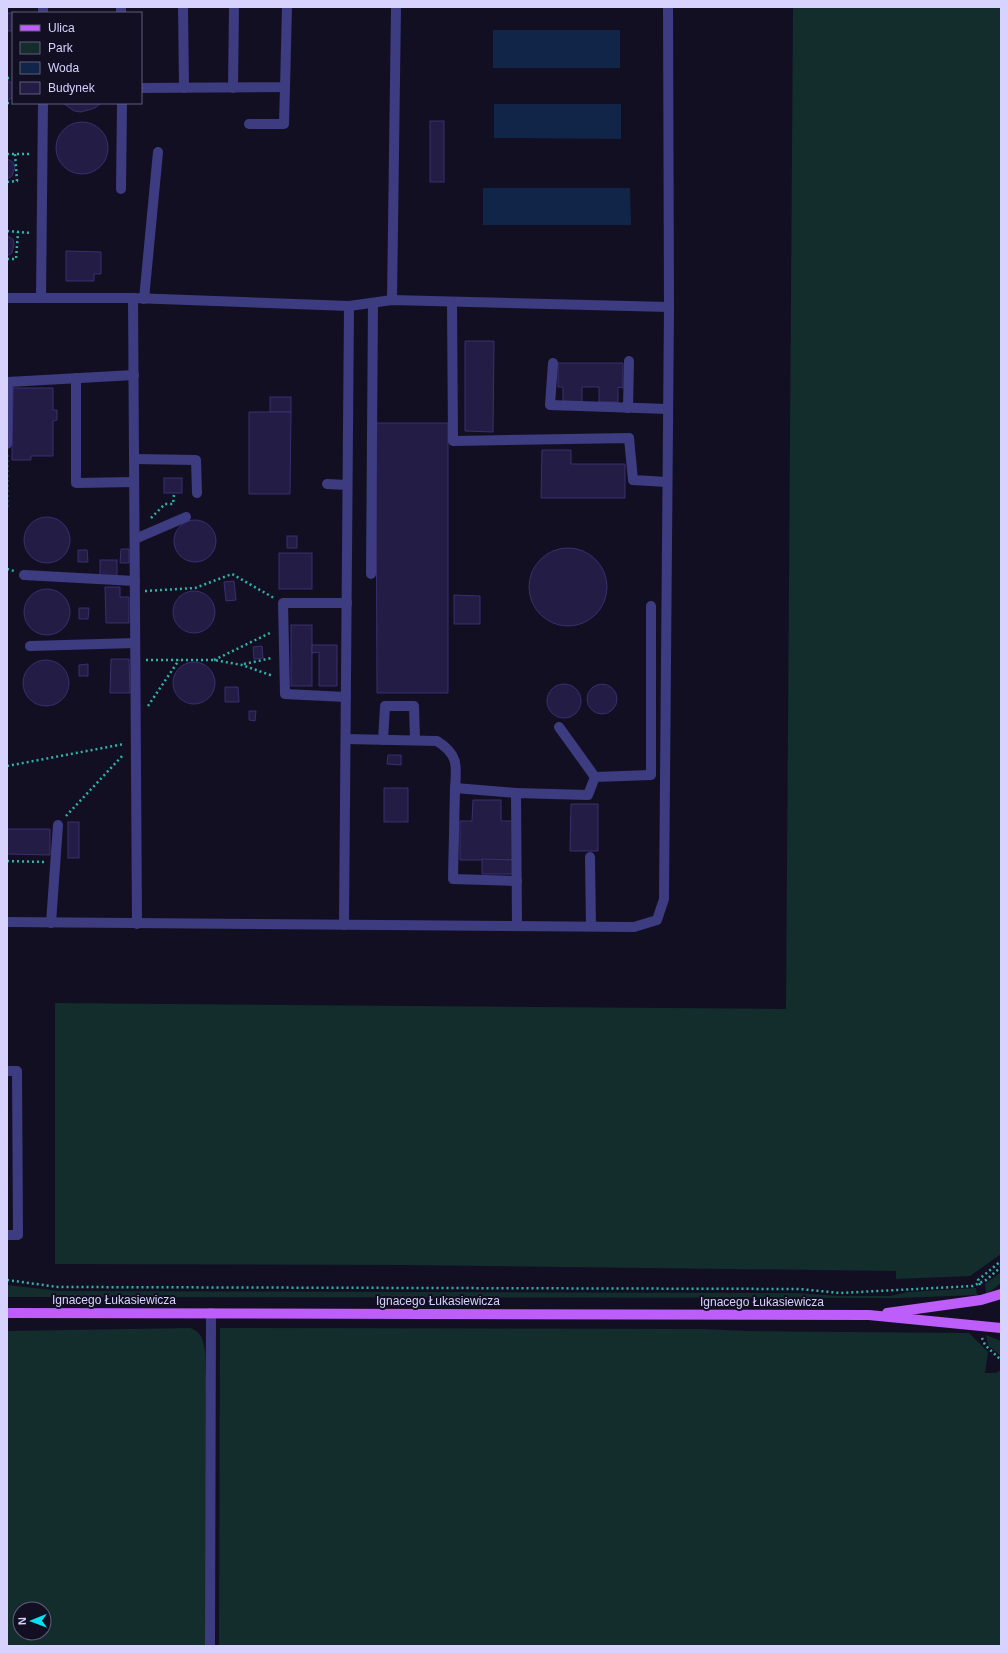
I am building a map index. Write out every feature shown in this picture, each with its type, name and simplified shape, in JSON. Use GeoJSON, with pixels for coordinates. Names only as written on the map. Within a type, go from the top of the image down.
{"type":"FeatureCollection","features":[{"type":"Feature","properties":{"kind":"main road","name":"Ignacego Łukasiewicza"},"geometry":{"type":"LineString","coordinates":[[869,1315],[974,1301],[1001,1294]]}},
{"type":"Feature","properties":{"kind":"main road","name":"Ignacego Łukasiewicza"},"geometry":{"type":"LineString","coordinates":[[7,1313],[869,1315],[1001,1328]]}},
{"type":"Feature","properties":{"kind":"street"},"geometry":{"type":"LineString","coordinates":[[183,7],[184,88]]}},
{"type":"Feature","properties":{"kind":"street"},"geometry":{"type":"LineString","coordinates":[[233,88],[234,7]]}},
{"type":"Feature","properties":{"kind":"street"},"geometry":{"type":"LineString","coordinates":[[249,124],[284,124],[287,7]]}},
{"type":"Feature","properties":{"kind":"street"},"geometry":{"type":"LineString","coordinates":[[392,300],[396,7]]}},
{"type":"Feature","properties":{"kind":"street"},"geometry":{"type":"LineString","coordinates":[[7,922],[634,927],[657,920],[664,899],[669,307],[668,7]]}},
{"type":"Feature","properties":{"kind":"street"},"geometry":{"type":"LineString","coordinates":[[142,88],[286,87]]}},
{"type":"Feature","properties":{"kind":"street"},"geometry":{"type":"LineString","coordinates":[[41,298],[43,104]]}},
{"type":"Feature","properties":{"kind":"street"},"geometry":{"type":"LineString","coordinates":[[121,189],[122,104]]}},
{"type":"Feature","properties":{"kind":"street"},"geometry":{"type":"LineString","coordinates":[[137,924],[134,375],[138,299],[158,152]]}},
{"type":"Feature","properties":{"kind":"street"},"geometry":{"type":"LineString","coordinates":[[7,298],[138,299],[349,306],[392,300],[669,307]]}},
{"type":"Feature","properties":{"kind":"street"},"geometry":{"type":"LineString","coordinates":[[452,302],[453,441],[629,438],[633,480],[668,482]]}},
{"type":"Feature","properties":{"kind":"street"},"geometry":{"type":"LineString","coordinates":[[371,574],[372,303]]}},
{"type":"Feature","properties":{"kind":"street"},"geometry":{"type":"LineString","coordinates":[[344,925],[349,306]]}},
{"type":"Feature","properties":{"kind":"street"},"geometry":{"type":"LineString","coordinates":[[628,408],[629,361]]}},
{"type":"Feature","properties":{"kind":"street"},"geometry":{"type":"LineString","coordinates":[[553,363],[550,405],[668,409]]}},
{"type":"Feature","properties":{"kind":"street"},"geometry":{"type":"LineString","coordinates":[[7,444],[8,382],[134,375]]}},
{"type":"Feature","properties":{"kind":"street"},"geometry":{"type":"LineString","coordinates":[[76,378],[76,483],[134,482]]}},
{"type":"Feature","properties":{"kind":"street"},"geometry":{"type":"LineString","coordinates":[[134,459],[196,460],[197,493]]}},
{"type":"Feature","properties":{"kind":"street"},"geometry":{"type":"LineString","coordinates":[[327,484],[347,485]]}},
{"type":"Feature","properties":{"kind":"street"},"geometry":{"type":"LineString","coordinates":[[135,539],[186,517]]}},
{"type":"Feature","properties":{"kind":"street"},"geometry":{"type":"LineString","coordinates":[[24,575],[135,581]]}},
{"type":"Feature","properties":{"kind":"street"},"geometry":{"type":"LineString","coordinates":[[346,697],[285,694],[283,603],[347,603]]}},
{"type":"Feature","properties":{"kind":"street"},"geometry":{"type":"LineString","coordinates":[[594,777],[651,775],[651,606]]}},
{"type":"Feature","properties":{"kind":"street"},"geometry":{"type":"LineString","coordinates":[[30,646],[135,643]]}},
{"type":"Feature","properties":{"kind":"street"},"geometry":{"type":"LineString","coordinates":[[383,740],[384,706],[414,706],[415,740]]}},
{"type":"Feature","properties":{"kind":"street"},"geometry":{"type":"LineString","coordinates":[[559,727],[594,777]]}},
{"type":"Feature","properties":{"kind":"street"},"geometry":{"type":"LineString","coordinates":[[346,739],[437,741],[450,749],[455,761],[453,879],[517,881]]}},
{"type":"Feature","properties":{"kind":"street"},"geometry":{"type":"LineString","coordinates":[[455,788],[516,793],[588,795],[594,777]]}},
{"type":"Feature","properties":{"kind":"street"},"geometry":{"type":"LineString","coordinates":[[516,793],[517,926]]}},
{"type":"Feature","properties":{"kind":"street"},"geometry":{"type":"LineString","coordinates":[[51,923],[58,825]]}},
{"type":"Feature","properties":{"kind":"street"},"geometry":{"type":"LineString","coordinates":[[590,857],[591,926]]}},
{"type":"Feature","properties":{"kind":"street"},"geometry":{"type":"LineString","coordinates":[[7,1071],[17,1071],[18,1235],[7,1235]]}},
{"type":"Feature","properties":{"kind":"street"},"geometry":{"type":"LineString","coordinates":[[210,1646],[211,1313]]}},
{"type":"Feature","properties":{"kind":"path"},"geometry":{"type":"LineString","coordinates":[[7,154],[15,154],[17,181],[7,182]]}},
{"type":"Feature","properties":{"kind":"path"},"geometry":{"type":"LineString","coordinates":[[7,231],[18,232],[16,259],[7,259]]}},
{"type":"Feature","properties":{"kind":"path"},"geometry":{"type":"LineString","coordinates":[[7,444],[7,507]]}},
{"type":"Feature","properties":{"kind":"path"},"geometry":{"type":"LineString","coordinates":[[150,519],[165,504],[173,504],[174,495]]}},
{"type":"Feature","properties":{"kind":"path"},"geometry":{"type":"LineString","coordinates":[[136,592],[195,588],[232,574],[283,603]]}},
{"type":"Feature","properties":{"kind":"path"},"geometry":{"type":"LineString","coordinates":[[214,660],[284,627]]}},
{"type":"Feature","properties":{"kind":"path"},"geometry":{"type":"LineString","coordinates":[[242,665],[284,655]]}},
{"type":"Feature","properties":{"kind":"path"},"geometry":{"type":"LineString","coordinates":[[136,660],[214,660],[242,665],[284,681]]}},
{"type":"Feature","properties":{"kind":"path"},"geometry":{"type":"LineString","coordinates":[[136,725],[180,660]]}},
{"type":"Feature","properties":{"kind":"path"},"geometry":{"type":"LineString","coordinates":[[7,766],[136,742]]}},
{"type":"Feature","properties":{"kind":"path"},"geometry":{"type":"LineString","coordinates":[[58,825],[136,742]]}},
{"type":"Feature","properties":{"kind":"path"},"geometry":{"type":"LineString","coordinates":[[7,861],[55,862]]}},
{"type":"Feature","properties":{"kind":"path"},"geometry":{"type":"LineString","coordinates":[[7,1280],[58,1287],[800,1289],[840,1293],[903,1288],[973,1286],[986,1280],[1001,1267]]}},
{"type":"Feature","properties":{"kind":"green space"},"geometry":{"type":"Polygon","coordinates":[[[793,7],[1001,7],[1001,1254],[970,1276],[896,1279],[896,1271],[402,1265],[55,1264],[55,1003],[786,1009],[793,7]]]}},
{"type":"Feature","properties":{"kind":"green space"},"geometry":{"type":"Polygon","coordinates":[[[1001,1272],[1001,1283],[986,1293],[985,1284],[1001,1272]]]}},
{"type":"Feature","properties":{"kind":"green space"},"geometry":{"type":"Polygon","coordinates":[[[7,1285],[60,1291],[797,1293],[839,1296],[890,1296],[908,1292],[976,1288],[977,1295],[899,1298],[7,1297],[7,1285]]]}},
{"type":"Feature","properties":{"kind":"green space"},"geometry":{"type":"Polygon","coordinates":[[[190,1328],[196,1331],[203,1340],[206,1373],[206,1646],[7,1646],[7,1331],[190,1328]]]}},
{"type":"Feature","properties":{"kind":"green space"},"geometry":{"type":"Polygon","coordinates":[[[220,1328],[703,1329],[747,1331],[969,1333],[988,1352],[985,1373],[996,1373],[1001,1370],[1001,1646],[219,1646],[220,1328]]]}},
{"type":"Feature","properties":{"kind":"green space"},"geometry":{"type":"Polygon","coordinates":[[[986,1335],[1001,1341],[1001,1356],[988,1345],[986,1335]]]}},
{"type":"Feature","properties":{"kind":"water"},"geometry":{"type":"Polygon","coordinates":[[[493,30],[620,30],[620,68],[493,68],[493,30]]]}},
{"type":"Feature","properties":{"kind":"water"},"geometry":{"type":"Polygon","coordinates":[[[494,104],[621,104],[621,139],[494,138],[494,104]]]}},
{"type":"Feature","properties":{"kind":"water"},"geometry":{"type":"Polygon","coordinates":[[[483,188],[630,188],[631,225],[483,225],[483,188]]]}},
{"type":"Feature","properties":{"kind":"building"},"geometry":{"type":"Polygon","coordinates":[[[7,13],[12,13],[12,31],[7,31],[7,13]]]}},
{"type":"Feature","properties":{"kind":"building"},"geometry":{"type":"Polygon","coordinates":[[[7,80],[12,83],[12,98],[7,101],[7,80]]]}},
{"type":"Feature","properties":{"kind":"building"},"geometry":{"type":"Polygon","coordinates":[[[64,104],[100,104],[95,108],[81,112],[74,111],[64,104]]]}},
{"type":"Feature","properties":{"kind":"building"},"geometry":{"type":"Polygon","coordinates":[[[430,121],[444,121],[444,182],[430,182],[430,121]]]}},
{"type":"Feature","properties":{"kind":"building"},"geometry":{"type":"Polygon","coordinates":[[[82,122],[92,124],[100,130],[106,138],[108,148],[106,158],[100,166],[92,172],[82,174],[72,172],[64,166],[58,158],[56,148],[58,138],[64,130],[72,124],[82,122]]]}},
{"type":"Feature","properties":{"kind":"building"},"geometry":{"type":"Polygon","coordinates":[[[7,159],[13,162],[15,167],[12,176],[7,179],[7,159]]]}},
{"type":"Feature","properties":{"kind":"building"},"geometry":{"type":"Polygon","coordinates":[[[7,236],[13,239],[14,244],[12,253],[7,256],[7,236]]]}},
{"type":"Feature","properties":{"kind":"building"},"geometry":{"type":"Polygon","coordinates":[[[66,251],[101,252],[101,274],[94,274],[94,281],[66,281],[66,251]]]}},
{"type":"Feature","properties":{"kind":"building"},"geometry":{"type":"Polygon","coordinates":[[[465,341],[494,341],[493,432],[465,431],[465,341]]]}},
{"type":"Feature","properties":{"kind":"building"},"geometry":{"type":"Polygon","coordinates":[[[558,363],[623,363],[623,388],[618,387],[618,402],[599,402],[599,387],[582,387],[582,402],[563,402],[563,387],[558,387],[558,363]]]}},
{"type":"Feature","properties":{"kind":"building"},"geometry":{"type":"Polygon","coordinates":[[[13,388],[53,388],[53,410],[57,410],[57,420],[53,421],[53,456],[31,456],[31,460],[12,460],[13,388]]]}},
{"type":"Feature","properties":{"kind":"building"},"geometry":{"type":"Polygon","coordinates":[[[270,397],[291,397],[291,412],[270,412],[270,397]]]}},
{"type":"Feature","properties":{"kind":"building"},"geometry":{"type":"Polygon","coordinates":[[[249,412],[291,412],[290,494],[249,494],[249,412]]]}},
{"type":"Feature","properties":{"kind":"building"},"geometry":{"type":"Polygon","coordinates":[[[376,423],[448,423],[448,693],[377,693],[376,423]]]}},
{"type":"Feature","properties":{"kind":"building"},"geometry":{"type":"Polygon","coordinates":[[[542,450],[571,450],[571,464],[625,464],[625,498],[541,498],[542,450]]]}},
{"type":"Feature","properties":{"kind":"building"},"geometry":{"type":"Polygon","coordinates":[[[164,478],[182,478],[182,493],[164,493],[164,478]]]}},
{"type":"Feature","properties":{"kind":"building"},"geometry":{"type":"Polygon","coordinates":[[[47,517],[60,521],[66,527],[70,540],[66,553],[60,559],[47,563],[34,559],[28,553],[24,540],[28,527],[34,521],[47,517]]]}},
{"type":"Feature","properties":{"kind":"building"},"geometry":{"type":"Polygon","coordinates":[[[195,520],[210,526],[216,541],[210,556],[195,562],[180,556],[174,541],[180,526],[195,520]]]}},
{"type":"Feature","properties":{"kind":"building"},"geometry":{"type":"Polygon","coordinates":[[[287,536],[297,536],[297,548],[287,548],[287,536]]]}},
{"type":"Feature","properties":{"kind":"building"},"geometry":{"type":"Polygon","coordinates":[[[560,548],[576,548],[590,554],[601,565],[607,579],[607,595],[601,609],[590,620],[576,626],[560,626],[546,620],[535,609],[529,595],[529,579],[535,565],[546,554],[560,548]]]}},
{"type":"Feature","properties":{"kind":"building"},"geometry":{"type":"Polygon","coordinates":[[[121,549],[129,549],[129,563],[120,563],[121,549]]]}},
{"type":"Feature","properties":{"kind":"building"},"geometry":{"type":"Polygon","coordinates":[[[78,550],[87,550],[88,562],[78,562],[78,550]]]}},
{"type":"Feature","properties":{"kind":"building"},"geometry":{"type":"Polygon","coordinates":[[[279,553],[312,553],[312,589],[279,589],[279,553]]]}},
{"type":"Feature","properties":{"kind":"building"},"geometry":{"type":"Polygon","coordinates":[[[100,560],[117,560],[117,576],[100,576],[100,560]]]}},
{"type":"Feature","properties":{"kind":"building"},"geometry":{"type":"Polygon","coordinates":[[[234,581],[236,600],[226,601],[224,582],[234,581]]]}},
{"type":"Feature","properties":{"kind":"building"},"geometry":{"type":"Polygon","coordinates":[[[105,587],[120,587],[120,597],[129,597],[129,623],[106,623],[105,587]]]}},
{"type":"Feature","properties":{"kind":"building"},"geometry":{"type":"Polygon","coordinates":[[[47,589],[60,593],[66,599],[70,612],[66,625],[60,631],[47,635],[34,631],[28,625],[24,612],[28,599],[34,593],[47,589]]]}},
{"type":"Feature","properties":{"kind":"building"},"geometry":{"type":"Polygon","coordinates":[[[190,591],[198,591],[206,594],[212,600],[215,612],[212,624],[206,630],[198,633],[190,633],[182,630],[176,624],[173,616],[173,608],[176,600],[182,594],[190,591]]]}},
{"type":"Feature","properties":{"kind":"building"},"geometry":{"type":"Polygon","coordinates":[[[454,595],[480,596],[480,624],[454,624],[454,595]]]}},
{"type":"Feature","properties":{"kind":"building"},"geometry":{"type":"Polygon","coordinates":[[[79,608],[89,608],[88,619],[79,619],[79,608]]]}},
{"type":"Feature","properties":{"kind":"building"},"geometry":{"type":"Polygon","coordinates":[[[291,625],[312,625],[312,686],[291,686],[291,625]]]}},
{"type":"Feature","properties":{"kind":"building"},"geometry":{"type":"Polygon","coordinates":[[[312,645],[337,645],[337,686],[319,686],[319,652],[312,653],[312,645]]]}},
{"type":"Feature","properties":{"kind":"building"},"geometry":{"type":"Polygon","coordinates":[[[262,646],[263,658],[254,659],[253,647],[262,646]]]}},
{"type":"Feature","properties":{"kind":"building"},"geometry":{"type":"Polygon","coordinates":[[[111,659],[129,659],[130,693],[110,693],[111,659]]]}},
{"type":"Feature","properties":{"kind":"building"},"geometry":{"type":"Polygon","coordinates":[[[46,660],[59,664],[65,670],[69,683],[65,696],[59,702],[46,706],[33,702],[27,696],[23,683],[27,670],[33,664],[46,660]]]}},
{"type":"Feature","properties":{"kind":"building"},"geometry":{"type":"Polygon","coordinates":[[[190,662],[198,662],[206,665],[212,671],[215,683],[212,695],[206,701],[198,704],[190,704],[182,701],[176,695],[173,687],[173,679],[176,671],[182,665],[190,662]]]}},
{"type":"Feature","properties":{"kind":"building"},"geometry":{"type":"Polygon","coordinates":[[[88,664],[88,676],[79,676],[79,665],[88,664]]]}},
{"type":"Feature","properties":{"kind":"building"},"geometry":{"type":"Polygon","coordinates":[[[561,684],[567,684],[571,685],[578,691],[581,701],[580,708],[574,715],[567,718],[561,718],[557,717],[550,711],[547,704],[547,698],[548,694],[554,687],[561,684]]]}},
{"type":"Feature","properties":{"kind":"building"},"geometry":{"type":"Polygon","coordinates":[[[602,684],[608,685],[616,693],[616,705],[608,713],[602,714],[596,713],[588,705],[587,699],[588,693],[596,685],[602,684]]]}},
{"type":"Feature","properties":{"kind":"building"},"geometry":{"type":"Polygon","coordinates":[[[225,687],[238,687],[239,702],[225,702],[225,687]]]}},
{"type":"Feature","properties":{"kind":"building"},"geometry":{"type":"Polygon","coordinates":[[[249,711],[256,711],[255,721],[249,720],[249,711]]]}},
{"type":"Feature","properties":{"kind":"building"},"geometry":{"type":"Polygon","coordinates":[[[388,755],[401,755],[401,765],[387,764],[388,755]]]}},
{"type":"Feature","properties":{"kind":"building"},"geometry":{"type":"Polygon","coordinates":[[[384,788],[408,788],[408,822],[384,822],[384,788]]]}},
{"type":"Feature","properties":{"kind":"building"},"geometry":{"type":"Polygon","coordinates":[[[473,800],[501,800],[501,821],[514,821],[513,860],[460,860],[460,821],[472,821],[473,800]]]}},
{"type":"Feature","properties":{"kind":"building"},"geometry":{"type":"Polygon","coordinates":[[[571,804],[598,804],[598,851],[570,851],[571,804]]]}},
{"type":"Feature","properties":{"kind":"building"},"geometry":{"type":"Polygon","coordinates":[[[68,822],[79,822],[79,858],[68,858],[68,822]]]}},
{"type":"Feature","properties":{"kind":"building"},"geometry":{"type":"Polygon","coordinates":[[[7,829],[50,829],[50,855],[7,854],[7,829]]]}},
{"type":"Feature","properties":{"kind":"building"},"geometry":{"type":"Polygon","coordinates":[[[482,859],[513,860],[513,874],[482,874],[482,859]]]}}]}
